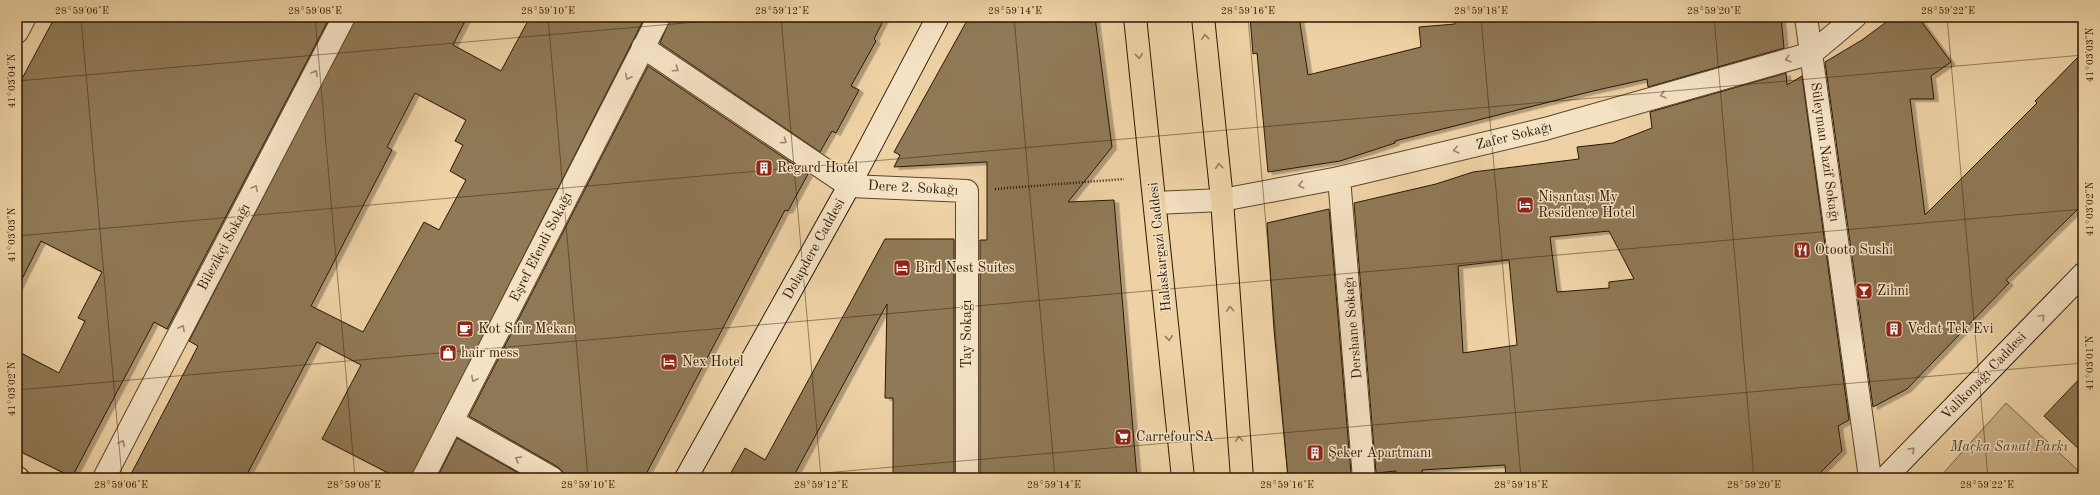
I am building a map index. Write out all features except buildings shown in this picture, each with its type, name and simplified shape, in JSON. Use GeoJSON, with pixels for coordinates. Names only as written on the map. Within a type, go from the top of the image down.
{"type":"FeatureCollection","features":[{"type":"Feature","properties":{"kind":"main road","name":"Halaskargazi Caddesi"},"geometry":{"type":"LineString","coordinates":[[1135,17],[1183,478]]}},
{"type":"Feature","properties":{"kind":"main road"},"geometry":{"type":"LineString","coordinates":[[1203,17],[1222,200],[1242,478]]}},
{"type":"Feature","properties":{"kind":"street"},"geometry":{"type":"LineString","coordinates":[[17,32],[25,17]]}},
{"type":"Feature","properties":{"kind":"street","name":"Bilezikçi Sokağı"},"geometry":{"type":"LineString","coordinates":[[104,478],[344,17]]}},
{"type":"Feature","properties":{"kind":"street","name":"Eşref Efendi Sokağı"},"geometry":{"type":"LineString","coordinates":[[423,478],[659,17]]}},
{"type":"Feature","properties":{"kind":"street","name":"Dolapdere Caddesi"},"geometry":{"type":"LineString","coordinates":[[686,478],[849,186],[938,17]]}},
{"type":"Feature","properties":{"kind":"street","name":"Süleyman Nazif Sokağı"},"geometry":{"type":"LineString","coordinates":[[1806,17],[1870,478]]}},
{"type":"Feature","properties":{"kind":"street","name":"Zafer Sokağı"},"geometry":{"type":"LineString","coordinates":[[1155,203],[1222,200],[1339,178],[1545,129],[1812,53],[1855,17]]}},
{"type":"Feature","properties":{"kind":"street","name":"Dere 2. Sokağı"},"geometry":{"type":"LineString","coordinates":[[643,47],[849,186],[967,191]]}},
{"type":"Feature","properties":{"kind":"street","name":"Dershane Sokağı"},"geometry":{"type":"LineString","coordinates":[[1339,178],[1364,478]]}},
{"type":"Feature","properties":{"kind":"street","name":"Tay Sokağı"},"geometry":{"type":"LineString","coordinates":[[967,191],[967,478]]}},
{"type":"Feature","properties":{"kind":"street","name":"Valikonağı Caddesi"},"geometry":{"type":"LineString","coordinates":[[1885,478],[2083,274]]}},
{"type":"Feature","properties":{"kind":"street"},"geometry":{"type":"LineString","coordinates":[[452,421],[552,478]]}},
{"type":"Feature","properties":{"kind":"path","name":"Dere 2. Sokağı"},"geometry":{"type":"LineString","coordinates":[[967,191],[1152,177]]}},
{"type":"Feature","properties":{"kind":"green space","name":"Maçka Sanat Parkı"},"geometry":{"type":"Polygon","coordinates":[[[2006,403],[2083,475],[2083,478],[1939,478],[2006,403]]]}},
{"type":"Feature","properties":{"kind":"place","name":"Regard Hotel"},"geometry":{"type":"Point","coordinates":[764,168]}},
{"type":"Feature","properties":{"kind":"place","name":"Nișantașı My Residence Hotel"},"geometry":{"type":"Point","coordinates":[1525,205]}},
{"type":"Feature","properties":{"kind":"place","name":"Otooto Sushi"},"geometry":{"type":"Point","coordinates":[1802,250]}},
{"type":"Feature","properties":{"kind":"place","name":"Bird Nest Suites"},"geometry":{"type":"Point","coordinates":[902,268]}},
{"type":"Feature","properties":{"kind":"place","name":"Zihni"},"geometry":{"type":"Point","coordinates":[1864,291]}},
{"type":"Feature","properties":{"kind":"place","name":"Kot Sıfır Mekan"},"geometry":{"type":"Point","coordinates":[465,329]}},
{"type":"Feature","properties":{"kind":"place","name":"Vedat Tek Evi"},"geometry":{"type":"Point","coordinates":[1894,329]}},
{"type":"Feature","properties":{"kind":"place","name":"hair mess"},"geometry":{"type":"Point","coordinates":[448,353]}},
{"type":"Feature","properties":{"kind":"place","name":"Nex Hotel"},"geometry":{"type":"Point","coordinates":[669,362]}},
{"type":"Feature","properties":{"kind":"place","name":"CarrefourSA"},"geometry":{"type":"Point","coordinates":[1123,437]}},
{"type":"Feature","properties":{"kind":"place","name":"Şeker Apartmanı"},"geometry":{"type":"Point","coordinates":[1315,453]}}]}
